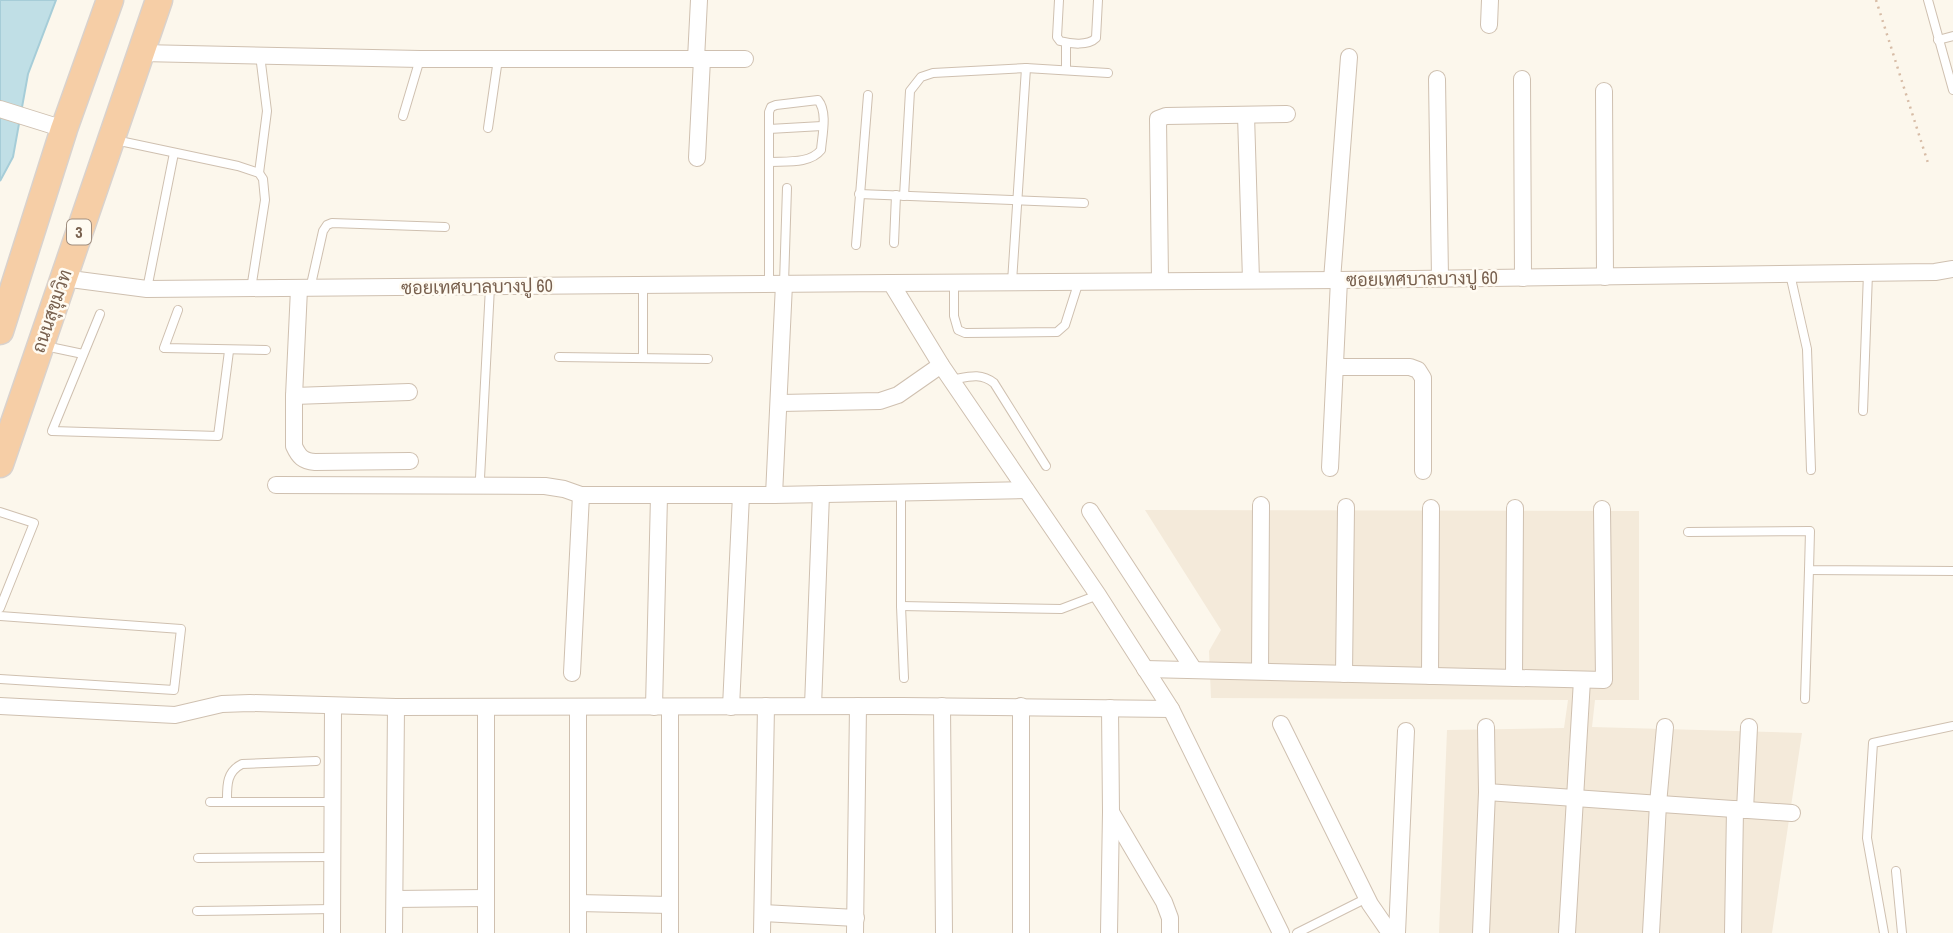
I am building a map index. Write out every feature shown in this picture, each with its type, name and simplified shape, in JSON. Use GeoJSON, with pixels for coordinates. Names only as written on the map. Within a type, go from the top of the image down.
{"type":"FeatureCollection","features":[{"type":"Feature","properties":{"kind":"highway"},"geometry":{"type":"LineString","coordinates":[[0,331],[64,130],[110,0]]}},
{"type":"Feature","properties":{"kind":"highway","name":"ถนนสุขุมวิท"},"geometry":{"type":"LineString","coordinates":[[0,464],[159,0]]}},
{"type":"Feature","properties":{"kind":"street"},"geometry":{"type":"LineString","coordinates":[[697,158],[699,0]]}},
{"type":"Feature","properties":{"kind":"street"},"geometry":{"type":"LineString","coordinates":[[1489,25],[1490,0]]}},
{"type":"Feature","properties":{"kind":"street"},"geometry":{"type":"LineString","coordinates":[[141,53],[420,59],[746,59]]}},
{"type":"Feature","properties":{"kind":"street"},"geometry":{"type":"LineString","coordinates":[[1330,468],[1335,367],[1335,280],[1349,57]]}},
{"type":"Feature","properties":{"kind":"street"},"geometry":{"type":"LineString","coordinates":[[1437,79],[1440,278]]}},
{"type":"Feature","properties":{"kind":"street"},"geometry":{"type":"LineString","coordinates":[[1522,79],[1523,278]]}},
{"type":"Feature","properties":{"kind":"street"},"geometry":{"type":"LineString","coordinates":[[1604,91],[1605,277]]}},
{"type":"Feature","properties":{"kind":"street"},"geometry":{"type":"LineString","coordinates":[[0,109],[64,130]]}},
{"type":"Feature","properties":{"kind":"street"},"geometry":{"type":"LineString","coordinates":[[1160,280],[1158,119],[1166,116],[1287,114]]}},
{"type":"Feature","properties":{"kind":"street"},"geometry":{"type":"LineString","coordinates":[[1246,115],[1251,279]]}},
{"type":"Feature","properties":{"kind":"street","name":"ซอยเทศบาลบางปู 60"},"geometry":{"type":"LineString","coordinates":[[63,278],[147,289],[305,289],[1523,278],[1935,272],[1953,269]]}},
{"type":"Feature","properties":{"kind":"street"},"geometry":{"type":"LineString","coordinates":[[891,283],[941,365],[1098,595],[1171,709],[1277,930]]}},
{"type":"Feature","properties":{"kind":"street"},"geometry":{"type":"LineString","coordinates":[[774,495],[780,403],[777,284]]}},
{"type":"Feature","properties":{"kind":"street"},"geometry":{"type":"LineString","coordinates":[[305,289],[294,396],[294,446],[300,457],[306,462],[410,461]]}},
{"type":"Feature","properties":{"kind":"street"},"geometry":{"type":"LineString","coordinates":[[780,403],[880,401],[898,395],[941,365]]}},
{"type":"Feature","properties":{"kind":"street"},"geometry":{"type":"LineString","coordinates":[[1335,367],[1410,367],[1418,370],[1423,378],[1423,471]]}},
{"type":"Feature","properties":{"kind":"street"},"geometry":{"type":"LineString","coordinates":[[294,396],[409,392]]}},
{"type":"Feature","properties":{"kind":"street"},"geometry":{"type":"LineString","coordinates":[[276,485],[545,486],[582,495],[659,496],[1026,491]]}},
{"type":"Feature","properties":{"kind":"street"},"geometry":{"type":"LineString","coordinates":[[813,706],[821,494]]}},
{"type":"Feature","properties":{"kind":"street"},"geometry":{"type":"LineString","coordinates":[[572,673],[582,495]]}},
{"type":"Feature","properties":{"kind":"street"},"geometry":{"type":"LineString","coordinates":[[731,707],[741,495]]}},
{"type":"Feature","properties":{"kind":"street"},"geometry":{"type":"LineString","coordinates":[[659,496],[662,707],[670,933]]}},
{"type":"Feature","properties":{"kind":"street"},"geometry":{"type":"LineString","coordinates":[[1260,671],[1261,505]]}},
{"type":"Feature","properties":{"kind":"street"},"geometry":{"type":"LineString","coordinates":[[1344,674],[1346,507]]}},
{"type":"Feature","properties":{"kind":"street"},"geometry":{"type":"LineString","coordinates":[[1430,508],[1430,676]]}},
{"type":"Feature","properties":{"kind":"street"},"geometry":{"type":"LineString","coordinates":[[1514,678],[1516,508]]}},
{"type":"Feature","properties":{"kind":"street"},"geometry":{"type":"LineString","coordinates":[[1145,668],[1604,680],[1602,509]]}},
{"type":"Feature","properties":{"kind":"street"},"geometry":{"type":"LineString","coordinates":[[1090,511],[1194,670]]}},
{"type":"Feature","properties":{"kind":"street"},"geometry":{"type":"LineString","coordinates":[[1567,933],[1582,680]]}},
{"type":"Feature","properties":{"kind":"street"},"geometry":{"type":"LineString","coordinates":[[0,706],[175,715],[222,704],[250,703],[396,707],[1021,706],[1171,709]]}},
{"type":"Feature","properties":{"kind":"street"},"geometry":{"type":"LineString","coordinates":[[332,933],[333,706]]}},
{"type":"Feature","properties":{"kind":"street"},"geometry":{"type":"LineString","coordinates":[[762,933],[766,706]]}},
{"type":"Feature","properties":{"kind":"street"},"geometry":{"type":"LineString","coordinates":[[762,913],[856,925],[858,706]]}},
{"type":"Feature","properties":{"kind":"street"},"geometry":{"type":"LineString","coordinates":[[942,706],[944,933]]}},
{"type":"Feature","properties":{"kind":"street"},"geometry":{"type":"LineString","coordinates":[[1021,706],[1021,933]]}},
{"type":"Feature","properties":{"kind":"street"},"geometry":{"type":"LineString","coordinates":[[394,933],[396,707]]}},
{"type":"Feature","properties":{"kind":"street"},"geometry":{"type":"LineString","coordinates":[[486,707],[486,933]]}},
{"type":"Feature","properties":{"kind":"street"},"geometry":{"type":"LineString","coordinates":[[578,707],[578,933]]}},
{"type":"Feature","properties":{"kind":"street"},"geometry":{"type":"LineString","coordinates":[[1109,933],[1110,708]]}},
{"type":"Feature","properties":{"kind":"street"},"geometry":{"type":"LineString","coordinates":[[1281,724],[1367,898],[1390,933]]}},
{"type":"Feature","properties":{"kind":"street"},"geometry":{"type":"LineString","coordinates":[[1481,933],[1487,792],[1486,727]]}},
{"type":"Feature","properties":{"kind":"street"},"geometry":{"type":"LineString","coordinates":[[1651,933],[1665,727]]}},
{"type":"Feature","properties":{"kind":"street"},"geometry":{"type":"LineString","coordinates":[[1733,933],[1740,810],[1749,727]]}},
{"type":"Feature","properties":{"kind":"street"},"geometry":{"type":"LineString","coordinates":[[1397,933],[1406,731]]}},
{"type":"Feature","properties":{"kind":"street"},"geometry":{"type":"LineString","coordinates":[[1487,792],[1792,813]]}},
{"type":"Feature","properties":{"kind":"street"},"geometry":{"type":"LineString","coordinates":[[1111,812],[1164,902],[1170,918],[1170,933]]}},
{"type":"Feature","properties":{"kind":"street"},"geometry":{"type":"LineString","coordinates":[[395,899],[485,898]]}},
{"type":"Feature","properties":{"kind":"street"},"geometry":{"type":"LineString","coordinates":[[578,903],[670,905]]}},
{"type":"Feature","properties":{"kind":"lane"},"geometry":{"type":"LineString","coordinates":[[1059,0],[1057,37],[1066,43],[1088,43],[1096,38],[1098,0]]}},
{"type":"Feature","properties":{"kind":"lane"},"geometry":{"type":"LineString","coordinates":[[1928,0],[1953,90]]}},
{"type":"Feature","properties":{"kind":"lane"},"geometry":{"type":"LineString","coordinates":[[1938,40],[1953,36]]}},
{"type":"Feature","properties":{"kind":"lane"},"geometry":{"type":"LineString","coordinates":[[1066,43],[1066,69]]}},
{"type":"Feature","properties":{"kind":"lane"},"geometry":{"type":"LineString","coordinates":[[1942,56],[1953,53]]}},
{"type":"Feature","properties":{"kind":"lane"},"geometry":{"type":"LineString","coordinates":[[259,173],[267,111],[260,55]]}},
{"type":"Feature","properties":{"kind":"lane"},"geometry":{"type":"LineString","coordinates":[[403,116],[420,59]]}},
{"type":"Feature","properties":{"kind":"lane"},"geometry":{"type":"LineString","coordinates":[[488,128],[498,59]]}},
{"type":"Feature","properties":{"kind":"lane"},"geometry":{"type":"LineString","coordinates":[[1012,282],[1026,68]]}},
{"type":"Feature","properties":{"kind":"lane"},"geometry":{"type":"LineString","coordinates":[[894,243],[910,90],[921,76],[1026,68],[1108,73]]}},
{"type":"Feature","properties":{"kind":"lane"},"geometry":{"type":"LineString","coordinates":[[856,245],[868,95]]}},
{"type":"Feature","properties":{"kind":"lane"},"geometry":{"type":"LineString","coordinates":[[769,162],[815,157],[821,150],[822,104],[818,100],[771,107],[769,162],[777,284]]}},
{"type":"Feature","properties":{"kind":"lane"},"geometry":{"type":"LineString","coordinates":[[769,129],[822,126]]}},
{"type":"Feature","properties":{"kind":"lane"},"geometry":{"type":"LineString","coordinates":[[111,139],[238,166],[259,173],[263,179],[265,200],[251,289]]}},
{"type":"Feature","properties":{"kind":"lane"},"geometry":{"type":"LineString","coordinates":[[147,289],[174,153]]}},
{"type":"Feature","properties":{"kind":"lane"},"geometry":{"type":"LineString","coordinates":[[777,284],[787,187]]}},
{"type":"Feature","properties":{"kind":"lane"},"geometry":{"type":"LineString","coordinates":[[859,194],[1084,203]]}},
{"type":"Feature","properties":{"kind":"lane"},"geometry":{"type":"LineString","coordinates":[[305,289],[327,225],[445,226]]}},
{"type":"Feature","properties":{"kind":"lane"},"geometry":{"type":"LineString","coordinates":[[1863,411],[1868,273]]}},
{"type":"Feature","properties":{"kind":"lane"},"geometry":{"type":"LineString","coordinates":[[1790,274],[1807,349],[1811,471]]}},
{"type":"Feature","properties":{"kind":"lane"},"geometry":{"type":"LineString","coordinates":[[954,282],[956,326],[965,333],[1063,330],[1079,281]]}},
{"type":"Feature","properties":{"kind":"lane"},"geometry":{"type":"LineString","coordinates":[[643,286],[643,358]]}},
{"type":"Feature","properties":{"kind":"lane"},"geometry":{"type":"LineString","coordinates":[[480,478],[490,287]]}},
{"type":"Feature","properties":{"kind":"lane"},"geometry":{"type":"LineString","coordinates":[[178,310],[164,348],[266,350]]}},
{"type":"Feature","properties":{"kind":"lane"},"geometry":{"type":"LineString","coordinates":[[100,314],[51,431],[218,436],[229,351]]}},
{"type":"Feature","properties":{"kind":"lane"},"geometry":{"type":"LineString","coordinates":[[40,345],[83,355]]}},
{"type":"Feature","properties":{"kind":"lane"},"geometry":{"type":"LineString","coordinates":[[559,357],[708,359]]}},
{"type":"Feature","properties":{"kind":"lane"},"geometry":{"type":"LineString","coordinates":[[951,380],[975,375],[985,376],[994,383],[1046,466]]}},
{"type":"Feature","properties":{"kind":"lane"},"geometry":{"type":"LineString","coordinates":[[901,493],[904,678]]}},
{"type":"Feature","properties":{"kind":"lane"},"geometry":{"type":"LineString","coordinates":[[0,512],[34,523],[0,608]]}},
{"type":"Feature","properties":{"kind":"lane"},"geometry":{"type":"LineString","coordinates":[[1688,533],[1810,531],[1805,699]]}},
{"type":"Feature","properties":{"kind":"lane"},"geometry":{"type":"LineString","coordinates":[[1809,570],[1953,571]]}},
{"type":"Feature","properties":{"kind":"lane"},"geometry":{"type":"LineString","coordinates":[[901,606],[1061,609],[1098,595]]}},
{"type":"Feature","properties":{"kind":"lane"},"geometry":{"type":"LineString","coordinates":[[0,615],[181,629],[174,690],[0,679]]}},
{"type":"Feature","properties":{"kind":"lane"},"geometry":{"type":"LineString","coordinates":[[1884,933],[1867,838],[1873,743],[1953,726]]}},
{"type":"Feature","properties":{"kind":"lane"},"geometry":{"type":"LineString","coordinates":[[227,802],[229,776],[242,764],[316,761]]}},
{"type":"Feature","properties":{"kind":"lane"},"geometry":{"type":"LineString","coordinates":[[210,802],[331,802]]}},
{"type":"Feature","properties":{"kind":"lane"},"geometry":{"type":"LineString","coordinates":[[198,858],[331,858]]}},
{"type":"Feature","properties":{"kind":"lane"},"geometry":{"type":"LineString","coordinates":[[1896,871],[1902,933]]}},
{"type":"Feature","properties":{"kind":"lane"},"geometry":{"type":"LineString","coordinates":[[1297,933],[1367,898]]}},
{"type":"Feature","properties":{"kind":"lane"},"geometry":{"type":"LineString","coordinates":[[197,911],[332,909]]}},
{"type":"Feature","properties":{"kind":"path"},"geometry":{"type":"LineString","coordinates":[[1876,0],[1928,163]]}},
{"type":"Feature","properties":{"kind":"shaded area"},"geometry":{"type":"Polygon","coordinates":[[[1145,510],[1639,511],[1639,700],[1595,700],[1592,727],[1802,733],[1772,933],[1439,933],[1447,730],[1564,728],[1568,700],[1211,698],[1209,651],[1221,630],[1145,510]]]}},
{"type":"Feature","properties":{"kind":"water"},"geometry":{"type":"Polygon","coordinates":[[[0,0],[56,0],[28,74],[13,157],[0,181],[0,0]]]}}]}
